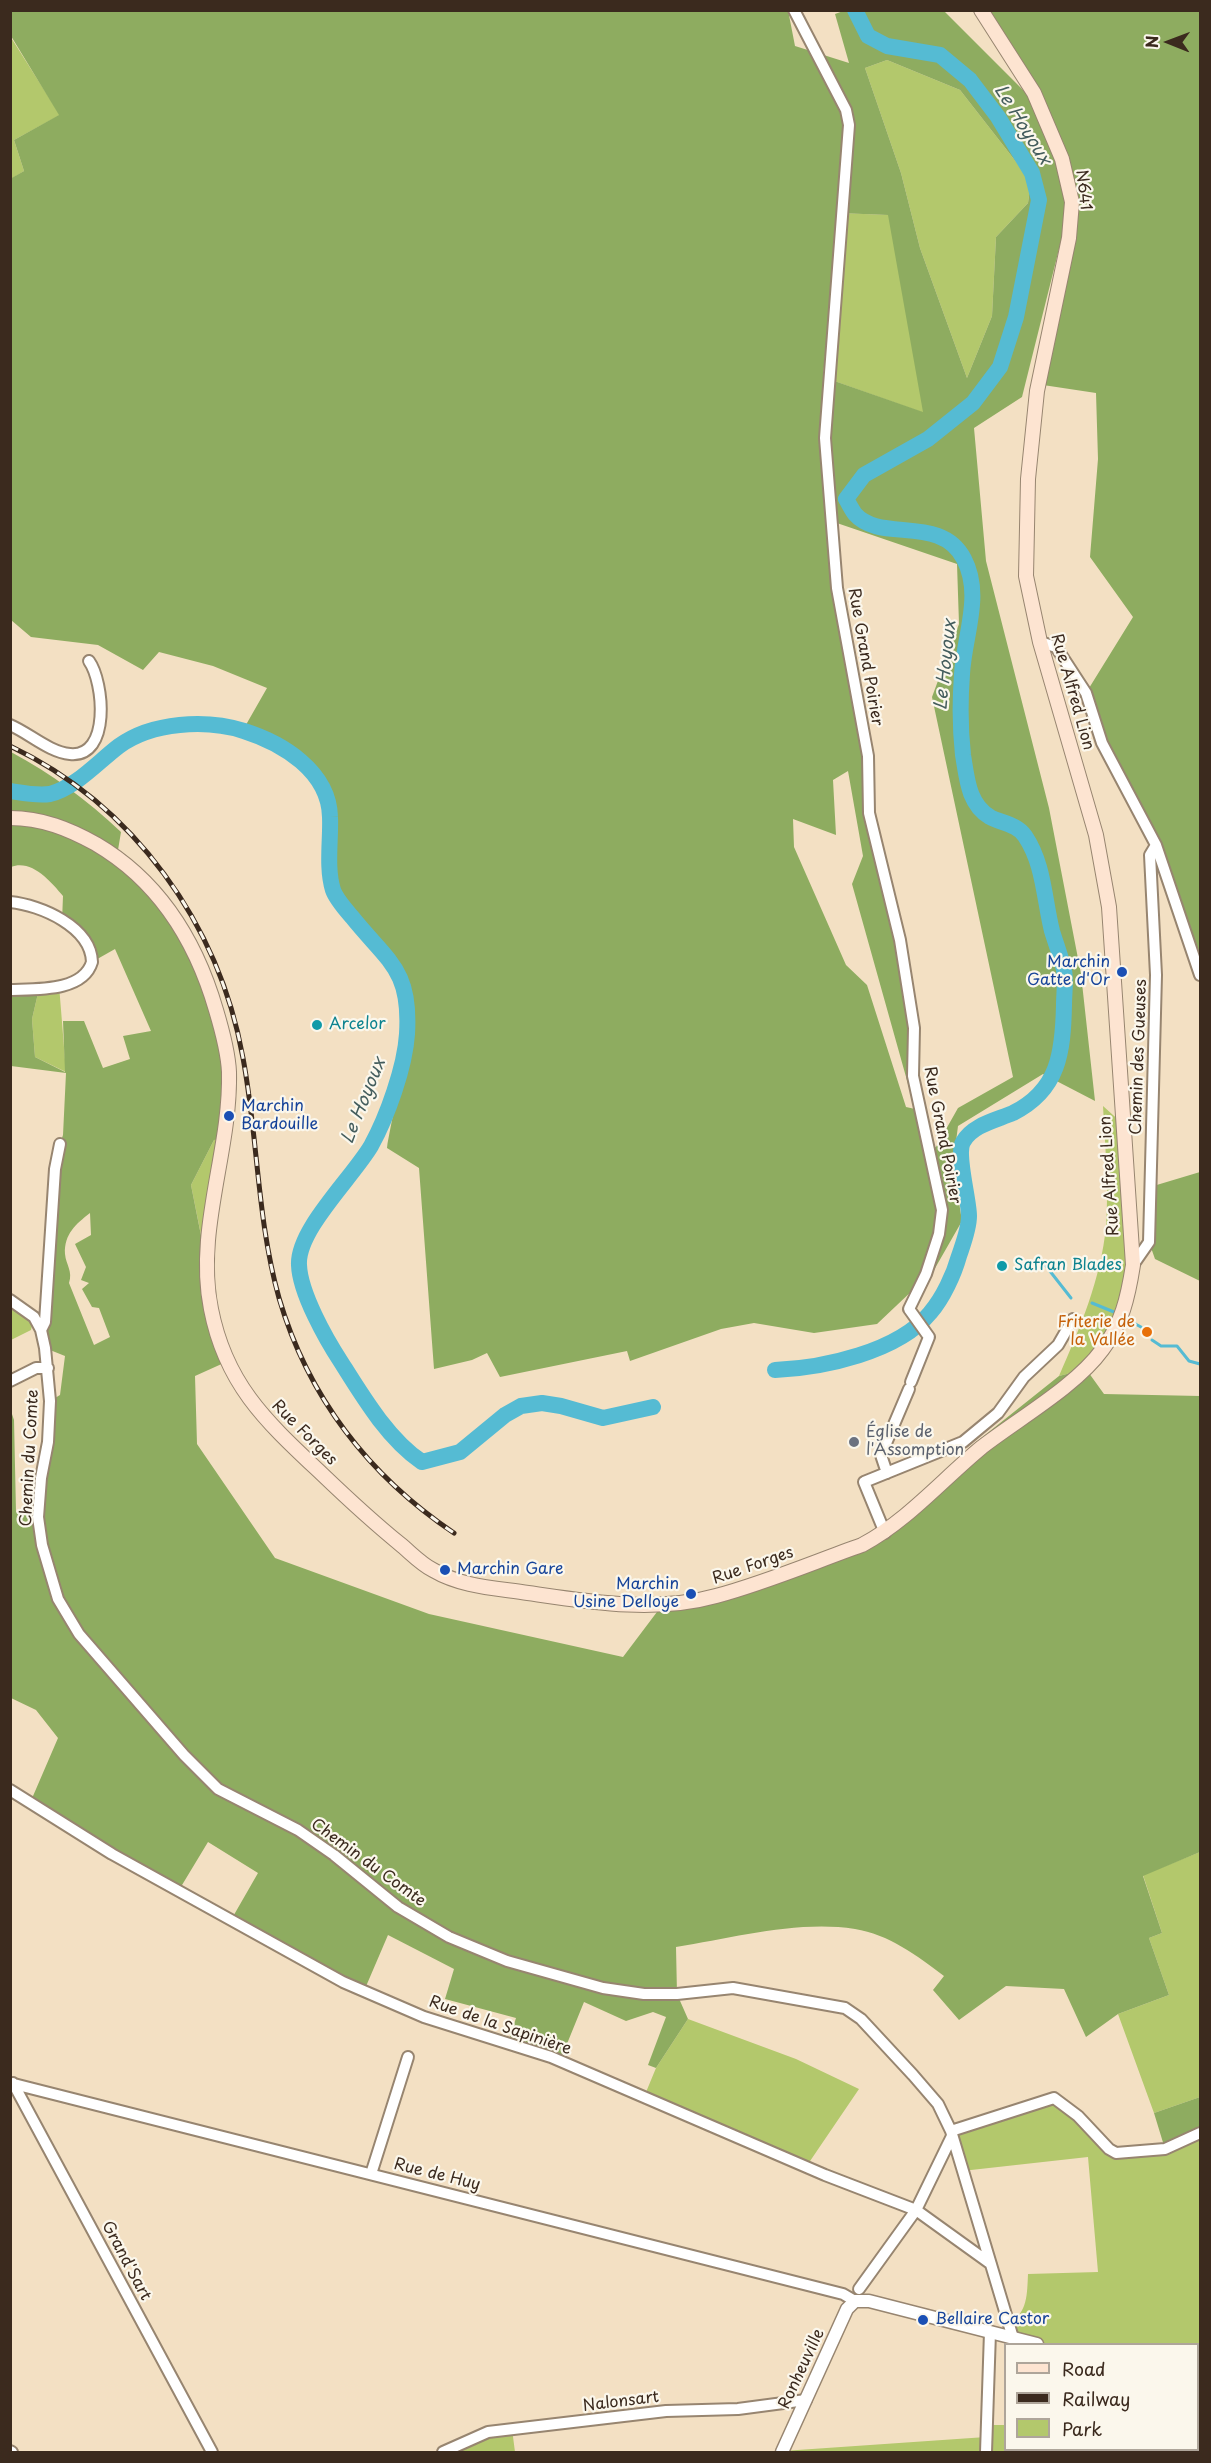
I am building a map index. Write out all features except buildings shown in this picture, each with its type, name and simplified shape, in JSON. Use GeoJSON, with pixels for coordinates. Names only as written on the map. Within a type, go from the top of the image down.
{"type":"FeatureCollection","features":[{"type":"Feature","properties":{"kind":"main road","name":"N641"},"geometry":{"type":"LineString","coordinates":[[981,10],[1039,104],[1062,159],[1072,202],[1070,238],[1037,391]]}},
{"type":"Feature","properties":{"kind":"main road","name":"Rue Alfred Lion"},"geometry":{"type":"LineString","coordinates":[[885,1533],[981,1448],[1086,1369],[1102,1350],[1121,1319],[1133,1265],[1109,907],[1096,835],[1040,642],[1026,576],[1028,479],[1037,391]]}},
{"type":"Feature","properties":{"kind":"main road","name":"Rue Forges"},"geometry":{"type":"LineString","coordinates":[[10,818],[24,818],[68,828],[117,856],[150,885],[189,942],[212,997],[229,1070],[225,1125],[209,1230],[208,1270],[211,1307],[226,1362],[266,1422],[365,1516],[431,1570],[463,1584],[604,1604],[663,1604],[715,1597],[862,1545],[885,1533]]}},
{"type":"Feature","properties":{"kind":"street","name":"Rue Grand Poirier"},"geometry":{"type":"LineString","coordinates":[[794,10],[846,110],[849,125],[825,438],[837,588],[868,756],[869,813],[902,952],[914,1028],[913,1076],[942,1210],[939,1234],[926,1274],[909,1309],[929,1337],[881,1455],[887,1473]]}},
{"type":"Feature","properties":{"kind":"street"},"geometry":{"type":"LineString","coordinates":[[1040,642],[1056,647],[1086,693],[1102,743],[1156,845],[1200,975]]}},
{"type":"Feature","properties":{"kind":"street"},"geometry":{"type":"LineString","coordinates":[[10,725],[70,754],[85,751],[94,742],[101,724],[99,687],[89,661]]}},
{"type":"Feature","properties":{"kind":"street","name":"Chemin des Gueuses"},"geometry":{"type":"LineString","coordinates":[[1133,1265],[1149,1242],[1156,975],[1150,855],[1156,845]]}},
{"type":"Feature","properties":{"kind":"street"},"geometry":{"type":"LineString","coordinates":[[10,902],[46,911],[73,929],[88,945],[92,952],[92,962],[89,970],[72,983],[10,990]]}},
{"type":"Feature","properties":{"kind":"street"},"geometry":{"type":"LineString","coordinates":[[41,1330],[45,1322],[55,1169],[60,1144]]}},
{"type":"Feature","properties":{"kind":"street"},"geometry":{"type":"LineString","coordinates":[[10,1300],[34,1317],[41,1330]]}},
{"type":"Feature","properties":{"kind":"street"},"geometry":{"type":"LineString","coordinates":[[885,1533],[864,1482],[963,1442],[998,1413],[1024,1377],[1058,1345],[1073,1319]]}},
{"type":"Feature","properties":{"kind":"street","name":"Chemin du Comte"},"geometry":{"type":"LineString","coordinates":[[41,1330],[48,1368],[48,1442],[41,1478],[38,1517],[42,1545],[58,1599],[79,1634],[184,1755],[218,1789],[298,1830],[334,1855],[398,1907],[439,1931],[507,1962],[603,1988],[644,1994],[677,1994],[732,1988],[845,2008],[861,2019],[938,2104],[951,2134],[1013,2338]]}},
{"type":"Feature","properties":{"kind":"street"},"geometry":{"type":"LineString","coordinates":[[10,1381],[36,1368],[48,1368]]}},
{"type":"Feature","properties":{"kind":"street","name":"Rue de la Sapinière"},"geometry":{"type":"LineString","coordinates":[[10,1790],[112,1854],[343,1982],[424,2017],[551,2057],[825,2175],[916,2210],[991,2264]]}},
{"type":"Feature","properties":{"kind":"street"},"geometry":{"type":"LineString","coordinates":[[372,2174],[408,2057]]}},
{"type":"Feature","properties":{"kind":"street","name":"Rue de Huy"},"geometry":{"type":"LineString","coordinates":[[12,2083],[843,2294],[857,2295]]}},
{"type":"Feature","properties":{"kind":"street","name":"Grand'Sart"},"geometry":{"type":"LineString","coordinates":[[12,2083],[212,2452]]}},
{"type":"Feature","properties":{"kind":"street"},"geometry":{"type":"LineString","coordinates":[[1033,2343],[869,2301],[857,2295],[916,2210],[951,2134],[1054,2098],[1078,2116],[1109,2149],[1116,2153],[1165,2149],[1200,2133]]}},
{"type":"Feature","properties":{"kind":"street","name":"Ronheuville"},"geometry":{"type":"LineString","coordinates":[[782,2452],[847,2309],[857,2295]]}},
{"type":"Feature","properties":{"kind":"street"},"geometry":{"type":"LineString","coordinates":[[986,2452],[990,2332]]}},
{"type":"Feature","properties":{"kind":"street","name":"Nalonsart"},"geometry":{"type":"LineString","coordinates":[[443,2452],[488,2432],[666,2411],[738,2409],[806,2400]]}},
{"type":"Feature","properties":{"kind":"green space"},"geometry":{"type":"Polygon","coordinates":[[[11,10],[788,10],[795,46],[849,63],[835,14],[846,10],[944,11],[1030,97],[1057,159],[1065,204],[1062,237],[1022,397],[974,428],[986,561],[1049,808],[1081,974],[1095,1101],[1043,1074],[958,1126],[953,1165],[962,1221],[934,1270],[877,1324],[814,1333],[754,1323],[721,1329],[630,1361],[627,1351],[500,1377],[487,1353],[472,1360],[434,1369],[419,1168],[387,1148],[404,1051],[405,1000],[401,978],[385,952],[344,910],[333,891],[329,871],[329,814],[317,780],[294,757],[279,747],[243,730],[267,688],[213,666],[159,652],[143,670],[98,645],[31,637],[11,620],[10,179],[24,171],[14,140],[59,115],[11,36],[11,10]],[[887,60],[865,68],[901,173],[920,248],[967,378],[992,316],[996,237],[1028,203],[1031,181],[960,90],[887,60]],[[838,213],[823,377],[923,412],[888,215],[838,213]],[[831,521],[868,781],[909,987],[913,1076],[930,1149],[936,1147],[958,1108],[1013,1077],[932,697],[959,624],[957,564],[831,521]],[[848,771],[833,780],[836,835],[793,819],[794,847],[846,965],[867,985],[906,1107],[915,1109],[852,884],[863,856],[848,771]]]}},
{"type":"Feature","properties":{"kind":"green space"},"geometry":{"type":"Polygon","coordinates":[[[987,11],[1200,11],[1200,975],[1165,865],[1135,809],[1086,693],[1133,617],[1090,557],[1098,459],[1096,393],[1043,385],[1075,240],[1068,157],[987,11]]]}},
{"type":"Feature","properties":{"kind":"green space"},"geometry":{"type":"Polygon","coordinates":[[[10,36],[60,115],[14,140],[24,171],[11,179],[10,36]]]}},
{"type":"Feature","properties":{"kind":"green space"},"geometry":{"type":"Polygon","coordinates":[[[887,60],[960,90],[1031,181],[1028,203],[996,237],[992,316],[967,378],[920,248],[901,173],[865,68],[887,60]]]}},
{"type":"Feature","properties":{"kind":"green space"},"geometry":{"type":"Polygon","coordinates":[[[838,213],[889,215],[924,413],[823,377],[838,213]]]}},
{"type":"Feature","properties":{"kind":"green space"},"geometry":{"type":"Polygon","coordinates":[[[11,752],[69,788],[121,832],[117,856],[189,941],[227,1052],[223,1139],[214,1140],[191,1185],[226,1362],[195,1376],[197,1444],[275,1558],[429,1614],[623,1657],[663,1604],[715,1597],[884,1533],[970,1447],[1059,1376],[1086,1369],[1104,1394],[1200,1396],[1200,1852],[1143,1876],[1162,1933],[1149,1938],[1169,1995],[1118,2014],[1086,2037],[1064,1989],[1006,1986],[959,2020],[933,1990],[944,1976],[891,1941],[855,1929],[788,1928],[676,1947],[677,1994],[688,2019],[656,2068],[648,2065],[666,2017],[653,2012],[626,2021],[584,2002],[560,2061],[508,2043],[516,2018],[445,1999],[454,1969],[388,1935],[364,1991],[231,1920],[258,1873],[208,1842],[179,1890],[30,1803],[58,1738],[36,1710],[11,1698],[10,1408],[14,1420],[16,1512],[38,1517],[50,1401],[60,1395],[65,1356],[45,1348],[66,1073],[11,1066],[11,990],[39,989],[32,1019],[35,1057],[65,1072],[63,1021],[84,1021],[103,1068],[130,1059],[123,1036],[151,1031],[115,949],[92,962],[91,952],[62,921],[63,896],[34,869],[19,865],[11,867],[11,752]],[[90,1213],[69,1235],[65,1254],[70,1271],[69,1283],[94,1345],[110,1337],[99,1308],[92,1307],[82,1289],[89,1283],[81,1280],[86,1267],[75,1244],[91,1235],[90,1213]]]}},
{"type":"Feature","properties":{"kind":"green space"},"geometry":{"type":"Polygon","coordinates":[[[59,985],[66,1072],[35,1057],[32,1019],[39,989],[59,985]]]}},
{"type":"Feature","properties":{"kind":"green space"},"geometry":{"type":"Polygon","coordinates":[[[1103,1106],[1123,1124],[1127,1300],[1086,1369],[1059,1376],[1088,1303],[1100,1265],[1106,1226],[1107,1196],[1103,1106]]]}},
{"type":"Feature","properties":{"kind":"green space"},"geometry":{"type":"Polygon","coordinates":[[[223,1139],[208,1270],[191,1185],[214,1140],[223,1139]]]}},
{"type":"Feature","properties":{"kind":"green space"},"geometry":{"type":"Polygon","coordinates":[[[1200,1172],[1200,1281],[1155,1259],[1149,1242],[1150,1187],[1200,1172]]]}},
{"type":"Feature","properties":{"kind":"green space"},"geometry":{"type":"Polygon","coordinates":[[[11,1300],[34,1317],[31,1330],[11,1340],[11,1300]]]}},
{"type":"Feature","properties":{"kind":"green space"},"geometry":{"type":"Polygon","coordinates":[[[1200,1852],[1200,2097],[1154,2113],[1118,2014],[1169,1995],[1149,1938],[1162,1933],[1143,1875],[1200,1852]]]}},
{"type":"Feature","properties":{"kind":"green space"},"geometry":{"type":"Polygon","coordinates":[[[688,2019],[796,2059],[859,2089],[806,2167],[644,2097],[656,2068],[688,2019]]]}},
{"type":"Feature","properties":{"kind":"green space"},"geometry":{"type":"Polygon","coordinates":[[[1200,2097],[1200,2133],[1165,2149],[1154,2113],[1200,2097]]]}},
{"type":"Feature","properties":{"kind":"green space"},"geometry":{"type":"Polygon","coordinates":[[[1054,2098],[1109,2149],[1158,2149],[1200,2133],[1200,2386],[1199,2343],[1033,2343],[1013,2338],[1009,2324],[1023,2308],[1027,2295],[1028,2274],[1098,2272],[1088,2157],[962,2171],[952,2136],[1054,2098]]]}},
{"type":"Feature","properties":{"kind":"green space"},"geometry":{"type":"Polygon","coordinates":[[[986,2425],[1004,2425],[1004,2451],[1114,2452],[783,2451],[986,2437],[986,2425]]]}},
{"type":"Feature","properties":{"kind":"green space"},"geometry":{"type":"Polygon","coordinates":[[[512,2429],[515,2452],[443,2452],[512,2429]]]}},
{"type":"Feature","properties":{"kind":"waterway","name":"Le Hoyoux"},"geometry":{"type":"LineString","coordinates":[[775,1370],[815,1366],[880,1348],[916,1327],[930,1313],[951,1278],[968,1226],[969,1216],[961,1156],[963,1142],[972,1131],[1013,1113],[1040,1093],[1049,1081],[1060,1054],[1063,1022],[1064,970],[1052,931],[1036,858],[1022,832],[983,812],[973,798],[968,781],[962,745],[961,694],[963,660],[971,616],[972,587],[964,559],[954,545],[941,537],[879,527],[866,522],[855,514],[846,499],[864,475],[928,439],[973,403],[1000,367],[1016,317],[1039,200],[1032,173],[998,117],[970,80],[940,55],[887,46],[868,36],[855,10]]}},
{"type":"Feature","properties":{"kind":"waterway","name":"Le Hoyoux"},"geometry":{"type":"LineString","coordinates":[[10,791],[40,795],[59,791],[78,780],[132,738],[147,732],[180,725],[213,725],[244,731],[273,743],[301,761],[321,786],[328,801],[330,872],[334,893],[394,968],[401,980],[407,1012],[406,1047],[403,1061],[383,1121],[371,1146],[316,1220],[301,1251],[300,1276],[321,1329],[367,1403],[398,1442],[422,1462],[460,1452],[505,1415],[521,1406],[542,1403],[603,1418],[653,1407]]}},
{"type":"Feature","properties":{"kind":"waterway"},"geometry":{"type":"LineString","coordinates":[[1042,1261],[1071,1298]]}},
{"type":"Feature","properties":{"kind":"waterway"},"geometry":{"type":"LineString","coordinates":[[1092,1303],[1114,1312]]}},
{"type":"Feature","properties":{"kind":"waterway"},"geometry":{"type":"LineString","coordinates":[[1128,1320],[1141,1327]]}},
{"type":"Feature","properties":{"kind":"waterway"},"geometry":{"type":"LineString","coordinates":[[1152,1340],[1161,1346],[1177,1346],[1189,1361],[1200,1364]]}},
{"type":"Feature","properties":{"kind":"railway"},"geometry":{"type":"LineString","coordinates":[[10,746],[55,771],[95,801],[132,835],[164,874],[191,916],[214,961],[231,1009],[243,1058],[266,1239],[279,1298],[291,1334],[325,1401],[369,1460],[423,1511],[454,1533]]}},
{"type":"Feature","properties":{"kind":"place","name":"Marchin Gatte d'Or"},"geometry":{"type":"Point","coordinates":[1122,972]}},
{"type":"Feature","properties":{"kind":"place","name":"Arcelor"},"geometry":{"type":"Point","coordinates":[317,1025]}},
{"type":"Feature","properties":{"kind":"place","name":"Marchin Bardouille"},"geometry":{"type":"Point","coordinates":[229,1116]}},
{"type":"Feature","properties":{"kind":"place","name":"Safran Blades"},"geometry":{"type":"Point","coordinates":[1002,1266]}},
{"type":"Feature","properties":{"kind":"place","name":"Friterie de la Vallée"},"geometry":{"type":"Point","coordinates":[1147,1332]}},
{"type":"Feature","properties":{"kind":"place","name":"Église de l'Assomption"},"geometry":{"type":"Point","coordinates":[854,1442]}},
{"type":"Feature","properties":{"kind":"place","name":"Marchin Gare"},"geometry":{"type":"Point","coordinates":[445,1570]}},
{"type":"Feature","properties":{"kind":"place","name":"Marchin Usine Delloye"},"geometry":{"type":"Point","coordinates":[691,1594]}},
{"type":"Feature","properties":{"kind":"place","name":"Bellaire Castor"},"geometry":{"type":"Point","coordinates":[923,2320]}}]}
